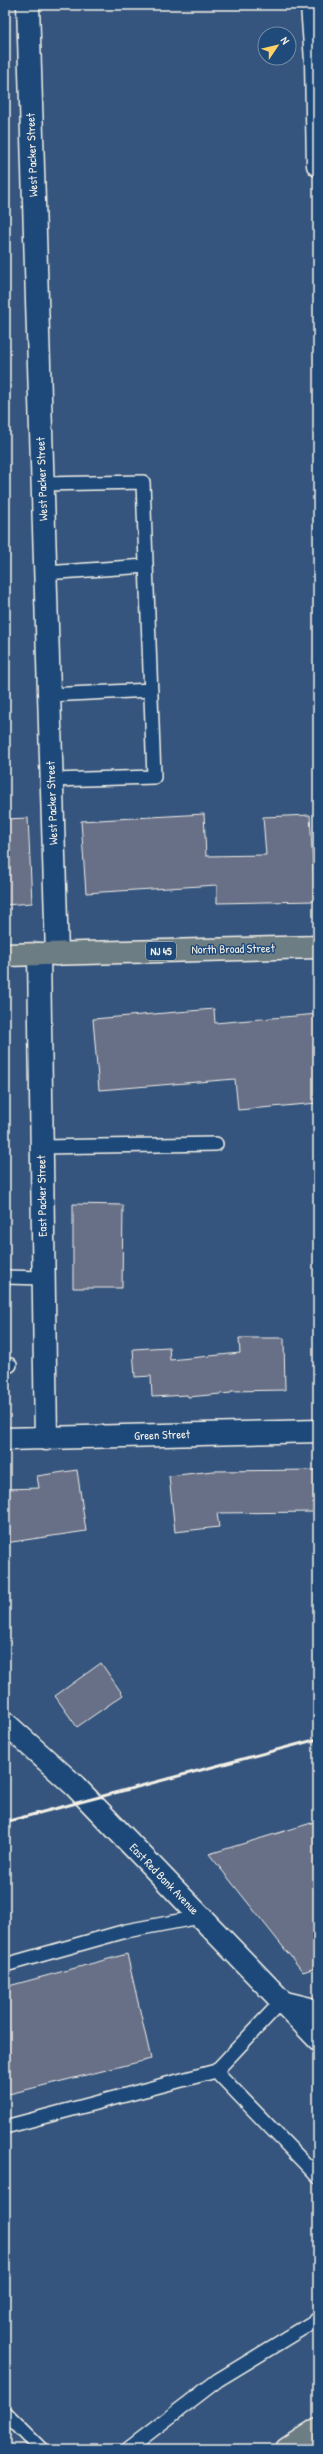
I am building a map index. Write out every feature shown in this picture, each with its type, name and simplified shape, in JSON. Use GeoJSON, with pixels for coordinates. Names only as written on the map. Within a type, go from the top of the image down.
{"type":"FeatureCollection","features":[{"type":"Feature","properties":{"kind":"main road","name":"North Broad Street"},"geometry":{"type":"LineString","coordinates":[[5,955],[318,947]]}},
{"type":"Feature","properties":{"kind":"main road"},"geometry":{"type":"LineString","coordinates":[[287,2449],[318,2429]]}},
{"type":"Feature","properties":{"kind":"street","name":"West Packer Street"},"geometry":{"type":"LineString","coordinates":[[28,5],[52,780],[48,954]]}},
{"type":"Feature","properties":{"kind":"street"},"geometry":{"type":"LineString","coordinates":[[312,5],[317,61],[318,151]]}},
{"type":"Feature","properties":{"kind":"street","name":"East Packer Street"},"geometry":{"type":"LineString","coordinates":[[46,1439],[41,1147],[48,954]]}},
{"type":"Feature","properties":{"kind":"street","name":"Green Street"},"geometry":{"type":"LineString","coordinates":[[5,1439],[318,1431]]}},
{"type":"Feature","properties":{"kind":"street","name":"East Red Bank Avenue"},"geometry":{"type":"LineString","coordinates":[[5,1723],[75,1786],[318,2039]]}},
{"type":"Feature","properties":{"kind":"street"},"geometry":{"type":"LineString","coordinates":[[281,2002],[318,2011]]}},
{"type":"Feature","properties":{"kind":"lane"},"geometry":{"type":"LineString","coordinates":[[42,484],[143,482],[154,777],[52,780]]}},
{"type":"Feature","properties":{"kind":"lane"},"geometry":{"type":"LineString","coordinates":[[45,573],[146,566]]}},
{"type":"Feature","properties":{"kind":"lane"},"geometry":{"type":"LineString","coordinates":[[49,695],[151,690]]}},
{"type":"Feature","properties":{"kind":"lane"},"geometry":{"type":"LineString","coordinates":[[41,1147],[216,1144]]}},
{"type":"Feature","properties":{"kind":"lane"},"geometry":{"type":"LineString","coordinates":[[5,1277],[43,1278]]}},
{"type":"Feature","properties":{"kind":"lane"},"geometry":{"type":"LineString","coordinates":[[5,1965],[126,1931],[200,1917]]}},
{"type":"Feature","properties":{"kind":"lane"},"geometry":{"type":"LineString","coordinates":[[5,2127],[216,2071],[281,2002]]}},
{"type":"Feature","properties":{"kind":"lane"},"geometry":{"type":"LineString","coordinates":[[216,2071],[318,2177]]}},
{"type":"Feature","properties":{"kind":"lane"},"geometry":{"type":"LineString","coordinates":[[128,2449],[218,2380],[318,2319]]}},
{"type":"Feature","properties":{"kind":"lane"},"geometry":{"type":"LineString","coordinates":[[5,2413],[41,2449]]}},
{"type":"Feature","properties":{"kind":"building"},"geometry":{"type":"Polygon","coordinates":[[[204,814],[206,856],[266,855],[263,817],[310,815],[315,901],[217,903],[217,885],[86,893],[81,821],[204,814]]]}},
{"type":"Feature","properties":{"kind":"building"},"geometry":{"type":"Polygon","coordinates":[[[28,818],[32,903],[5,905],[5,819],[28,818]]]}},
{"type":"Feature","properties":{"kind":"building"},"geometry":{"type":"Polygon","coordinates":[[[214,1009],[215,1023],[318,1014],[318,1103],[238,1110],[235,1079],[99,1090],[93,1019],[214,1009]]]}},
{"type":"Feature","properties":{"kind":"building"},"geometry":{"type":"Polygon","coordinates":[[[73,1204],[123,1205],[122,1288],[73,1288],[73,1204]]]}},
{"type":"Feature","properties":{"kind":"building"},"geometry":{"type":"Polygon","coordinates":[[[239,1338],[284,1338],[285,1390],[231,1391],[231,1393],[188,1397],[187,1395],[152,1397],[151,1376],[135,1377],[133,1349],[169,1347],[170,1360],[240,1353],[239,1338]]]}},
{"type":"Feature","properties":{"kind":"building"},"geometry":{"type":"Polygon","coordinates":[[[77,1470],[86,1531],[5,1543],[5,1489],[39,1488],[37,1476],[77,1470]]]}},
{"type":"Feature","properties":{"kind":"building"},"geometry":{"type":"Polygon","coordinates":[[[318,1470],[318,1512],[217,1513],[219,1527],[175,1532],[169,1476],[213,1471],[318,1470]]]}},
{"type":"Feature","properties":{"kind":"building"},"geometry":{"type":"Polygon","coordinates":[[[101,1663],[123,1695],[77,1727],[55,1696],[101,1663]]]}},
{"type":"Feature","properties":{"kind":"building"},"geometry":{"type":"Polygon","coordinates":[[[318,1821],[318,1865],[314,1868],[318,1882],[318,1967],[303,1972],[209,1854],[318,1821]]]}},
{"type":"Feature","properties":{"kind":"building"},"geometry":{"type":"Polygon","coordinates":[[[127,1954],[151,2059],[5,2095],[5,1987],[127,1954]]]}},
{"type":"Feature","properties":{"kind":"railway"},"geometry":{"type":"LineString","coordinates":[[5,1822],[318,1739]]}}]}
